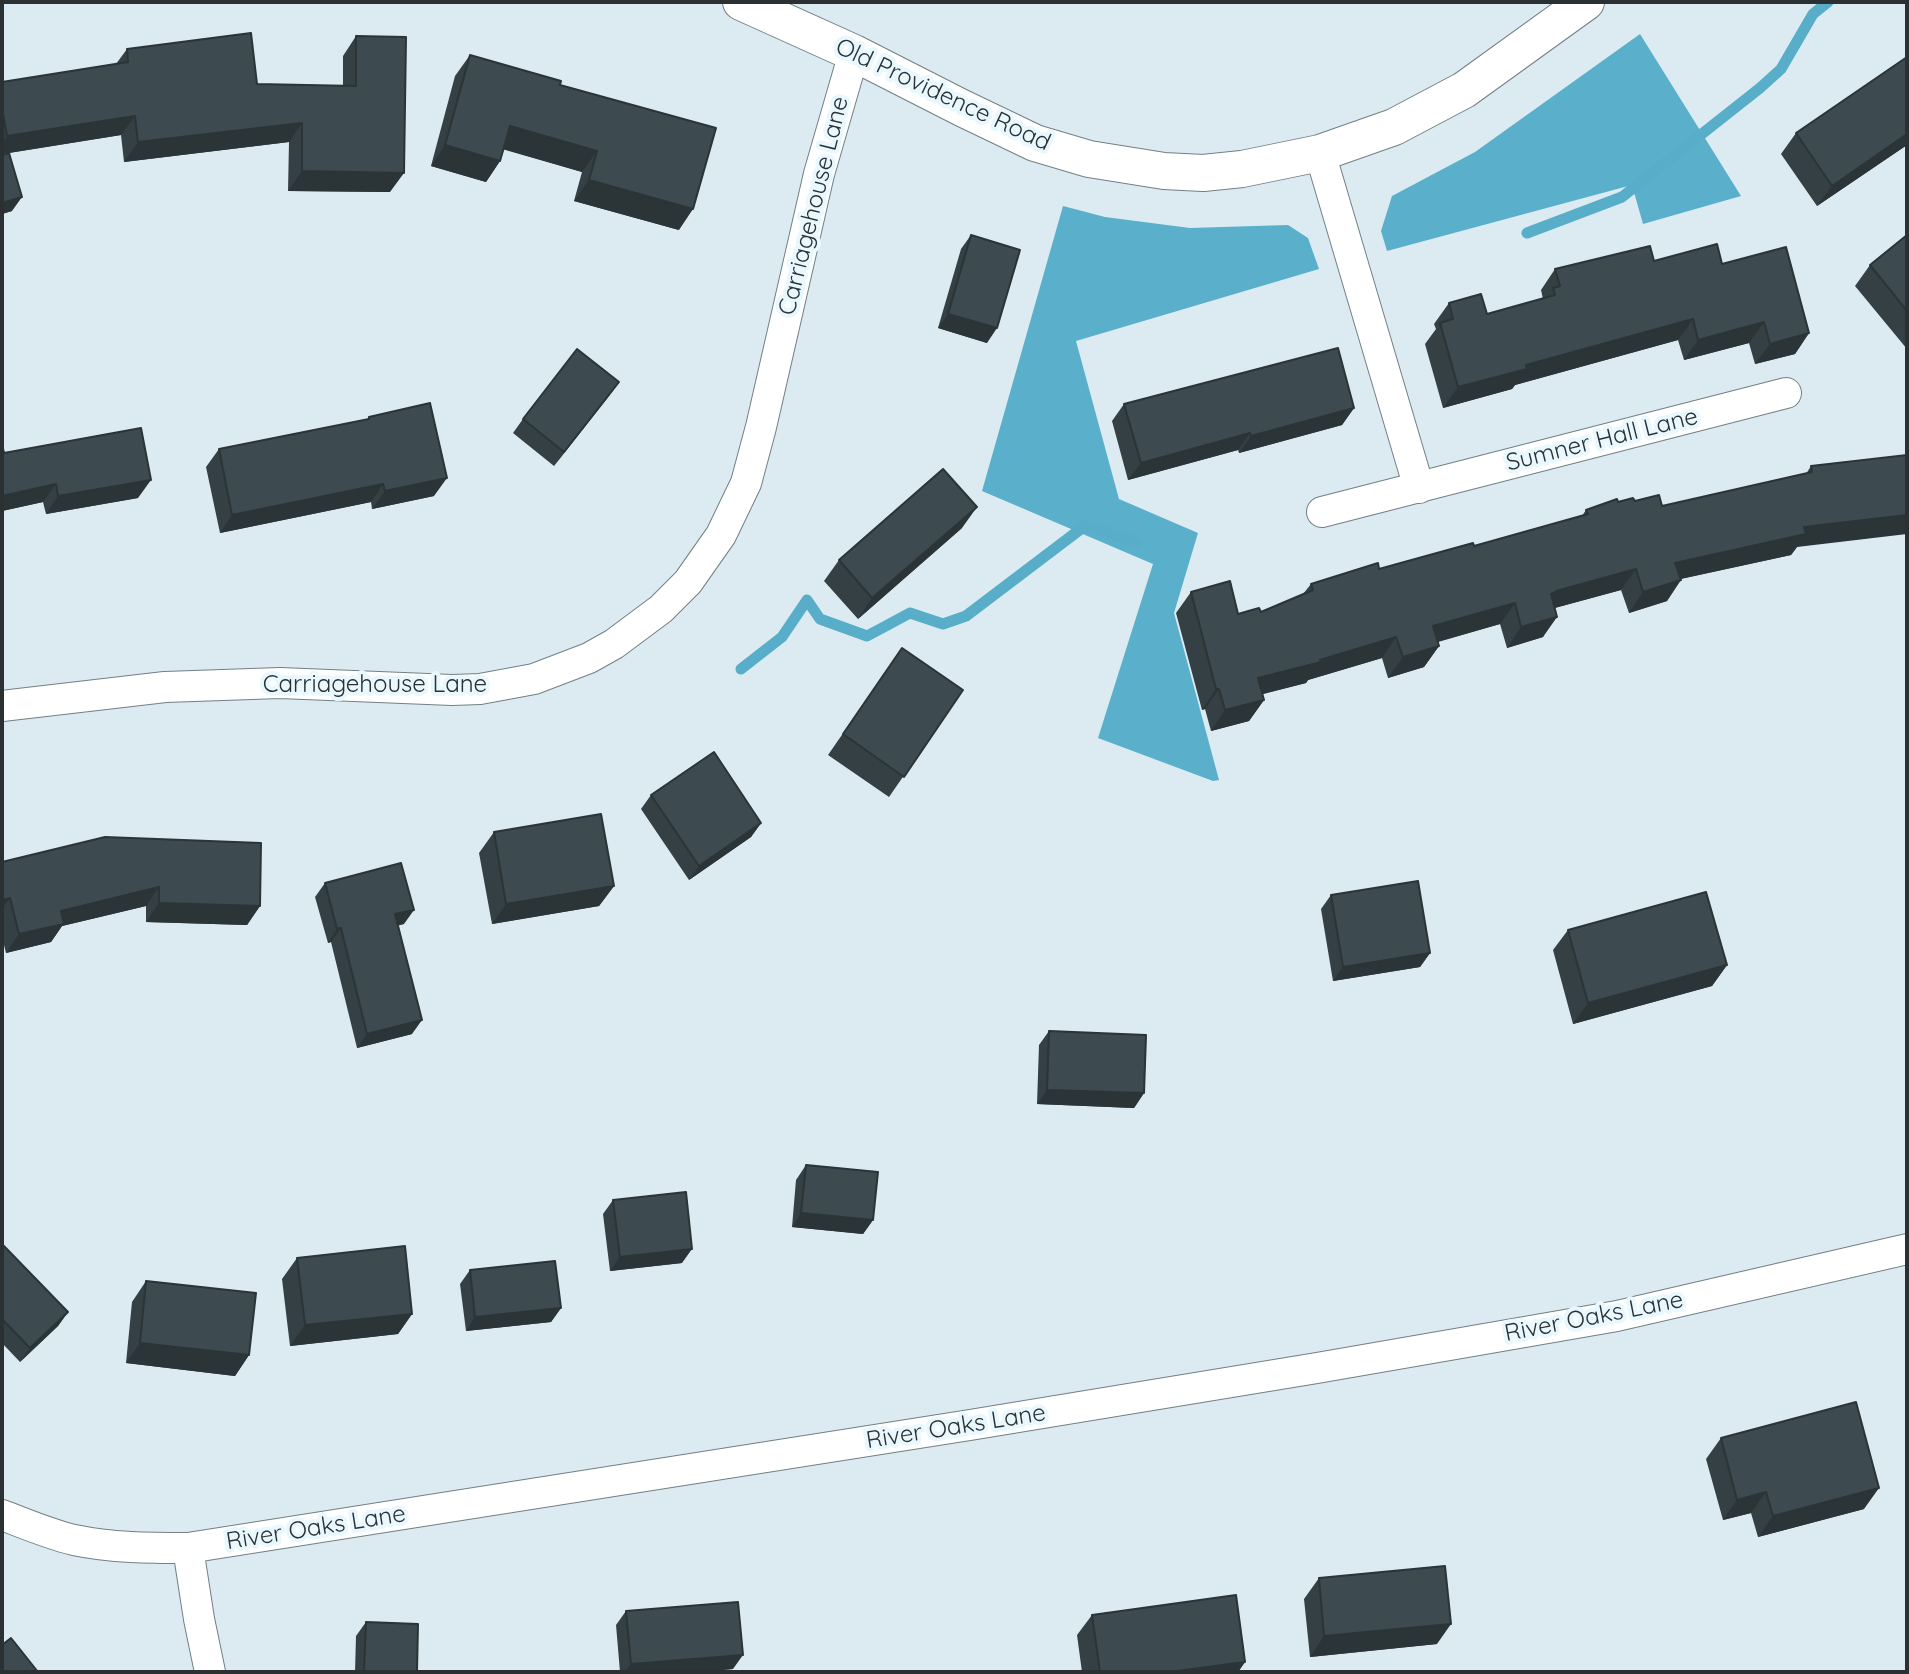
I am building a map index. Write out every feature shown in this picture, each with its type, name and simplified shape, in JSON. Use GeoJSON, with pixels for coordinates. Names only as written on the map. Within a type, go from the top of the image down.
{"type":"FeatureCollection","features":[{"type":"Feature","properties":{"kind":"street","name":"Old Providence Road"},"geometry":{"type":"LineString","coordinates":[[741,2],[854,53],[1035,143],[1089,159],[1164,171],[1203,173],[1242,169],[1320,153],[1394,127],[1464,90],[1586,2]]}},
{"type":"Feature","properties":{"kind":"street","name":"Carriagehouse Lane"},"geometry":{"type":"LineString","coordinates":[[2,706],[165,687],[266,683],[480,689],[534,679],[589,658],[614,644],[661,609],[688,582],[721,535],[746,483],[819,174],[854,53]]}},
{"type":"Feature","properties":{"kind":"street"},"geometry":{"type":"LineString","coordinates":[[1320,153],[1419,488]]}},
{"type":"Feature","properties":{"kind":"street","name":"Sumner Hall Lane"},"geometry":{"type":"LineString","coordinates":[[1322,512],[1786,393]]}},
{"type":"Feature","properties":{"kind":"street","name":"River Oaks Lane"},"geometry":{"type":"LineString","coordinates":[[2,1515],[75,1540],[140,1549],[188,1548],[1317,1368],[1602,1318],[1907,1249]]}},
{"type":"Feature","properties":{"kind":"street"},"geometry":{"type":"LineString","coordinates":[[188,1548],[210,1672]]}},
{"type":"Feature","properties":{"kind":"shaded area"},"geometry":{"type":"Polygon","coordinates":[[[1640,34],[1741,196],[1643,224],[1632,185],[1387,251],[1381,231],[1392,196],[1475,152],[1640,34]]]}},
{"type":"Feature","properties":{"kind":"shaded area"},"geometry":{"type":"Polygon","coordinates":[[[1063,206],[1105,217],[1190,228],[1288,225],[1308,238],[1319,269],[1076,341],[1119,499],[1198,533],[1174,613],[1219,780],[1213,781],[1098,738],[1153,564],[982,491],[1063,206]]]}},
{"type":"Feature","properties":{"kind":"building"},"geometry":{"type":"Polygon","coordinates":[[[251,33],[257,84],[356,86],[356,36],[406,37],[404,173],[302,171],[302,123],[138,142],[135,116],[7,136],[2,82],[128,62],[127,49],[251,33]]]}},
{"type":"Feature","properties":{"kind":"building"},"geometry":{"type":"Polygon","coordinates":[[[470,55],[561,81],[560,85],[716,128],[693,209],[589,180],[597,151],[510,126],[500,161],[445,145],[470,55]]]}},
{"type":"Feature","properties":{"kind":"building"},"geometry":{"type":"Polygon","coordinates":[[[1907,57],[1907,134],[1832,186],[1796,133],[1907,57]]]}},
{"type":"Feature","properties":{"kind":"building"},"geometry":{"type":"Polygon","coordinates":[[[9,153],[22,197],[2,203],[2,155],[9,153]]]}},
{"type":"Feature","properties":{"kind":"building"},"geometry":{"type":"Polygon","coordinates":[[[971,235],[1020,250],[997,328],[948,314],[971,235]]]}},
{"type":"Feature","properties":{"kind":"building"},"geometry":{"type":"Polygon","coordinates":[[[1907,235],[1907,311],[1870,265],[1907,235]]]}},
{"type":"Feature","properties":{"kind":"building"},"geometry":{"type":"Polygon","coordinates":[[[1717,244],[1722,264],[1786,247],[1809,333],[1770,344],[1764,322],[1698,340],[1693,319],[1458,387],[1440,323],[1453,319],[1449,303],[1481,294],[1487,314],[1555,295],[1553,288],[1560,286],[1555,269],[1650,246],[1654,261],[1717,244]]]}},
{"type":"Feature","properties":{"kind":"building"},"geometry":{"type":"Polygon","coordinates":[[[1338,348],[1354,408],[1141,463],[1124,404],[1338,348]]]}},
{"type":"Feature","properties":{"kind":"building"},"geometry":{"type":"Polygon","coordinates":[[[577,349],[619,382],[564,452],[523,419],[577,349]]]}},
{"type":"Feature","properties":{"kind":"building"},"geometry":{"type":"Polygon","coordinates":[[[430,403],[447,478],[385,491],[383,484],[232,515],[219,449],[369,419],[430,403]]]}},
{"type":"Feature","properties":{"kind":"building"},"geometry":{"type":"Polygon","coordinates":[[[141,428],[151,480],[58,496],[56,484],[2,496],[2,444],[4,453],[141,428]]]}},
{"type":"Feature","properties":{"kind":"building"},"geometry":{"type":"Polygon","coordinates":[[[1907,455],[1907,515],[1804,527],[1806,534],[1675,563],[1681,580],[1643,592],[1636,569],[1556,591],[1551,594],[1557,617],[1521,627],[1515,603],[1433,626],[1439,646],[1403,657],[1396,637],[1321,662],[1258,678],[1264,700],[1225,710],[1219,689],[1216,689],[1191,592],[1230,581],[1238,614],[1259,608],[1261,612],[1313,590],[1311,584],[1378,563],[1379,569],[1473,543],[1474,546],[1588,514],[1586,510],[1617,499],[1618,502],[1633,498],[1635,501],[1659,495],[1662,506],[1812,472],[1811,466],[1907,455]]]}},
{"type":"Feature","properties":{"kind":"building"},"geometry":{"type":"Polygon","coordinates":[[[943,469],[977,507],[872,598],[839,560],[943,469]]]}},
{"type":"Feature","properties":{"kind":"building"},"geometry":{"type":"Polygon","coordinates":[[[902,648],[963,690],[904,777],[843,734],[902,648]]]}},
{"type":"Feature","properties":{"kind":"building"},"geometry":{"type":"Polygon","coordinates":[[[714,752],[761,823],[699,866],[651,795],[714,752]]]}},
{"type":"Feature","properties":{"kind":"building"},"geometry":{"type":"Polygon","coordinates":[[[601,814],[614,886],[506,904],[494,832],[601,814]]]}},
{"type":"Feature","properties":{"kind":"building"},"geometry":{"type":"Polygon","coordinates":[[[105,837],[261,843],[260,906],[159,903],[159,887],[61,911],[64,924],[19,934],[10,898],[2,900],[2,862],[105,837]]]}},
{"type":"Feature","properties":{"kind":"building"},"geometry":{"type":"Polygon","coordinates":[[[401,863],[414,910],[395,914],[422,1020],[367,1034],[341,928],[337,929],[325,883],[401,863]]]}},
{"type":"Feature","properties":{"kind":"building"},"geometry":{"type":"Polygon","coordinates":[[[1418,881],[1430,953],[1343,967],[1331,895],[1418,881]]]}},
{"type":"Feature","properties":{"kind":"building"},"geometry":{"type":"Polygon","coordinates":[[[1706,892],[1727,965],[1588,1003],[1568,930],[1706,892]]]}},
{"type":"Feature","properties":{"kind":"building"},"geometry":{"type":"Polygon","coordinates":[[[1049,1031],[1146,1035],[1144,1093],[1047,1090],[1049,1031]]]}},
{"type":"Feature","properties":{"kind":"building"},"geometry":{"type":"Polygon","coordinates":[[[806,1165],[878,1172],[873,1220],[801,1213],[806,1165]]]}},
{"type":"Feature","properties":{"kind":"building"},"geometry":{"type":"Polygon","coordinates":[[[686,1192],[692,1249],[620,1257],[613,1200],[686,1192]]]}},
{"type":"Feature","properties":{"kind":"building"},"geometry":{"type":"Polygon","coordinates":[[[2,1244],[68,1312],[30,1348],[2,1319],[2,1244]]]}},
{"type":"Feature","properties":{"kind":"building"},"geometry":{"type":"Polygon","coordinates":[[[405,1246],[412,1314],[305,1325],[297,1258],[405,1246]]]}},
{"type":"Feature","properties":{"kind":"building"},"geometry":{"type":"Polygon","coordinates":[[[555,1261],[561,1308],[475,1317],[470,1270],[555,1261]]]}},
{"type":"Feature","properties":{"kind":"building"},"geometry":{"type":"Polygon","coordinates":[[[146,1281],[256,1293],[249,1355],[140,1343],[146,1281]]]}},
{"type":"Feature","properties":{"kind":"building"},"geometry":{"type":"Polygon","coordinates":[[[1856,1402],[1879,1488],[1773,1516],[1766,1492],[1737,1500],[1721,1438],[1856,1402]]]}},
{"type":"Feature","properties":{"kind":"building"},"geometry":{"type":"Polygon","coordinates":[[[1445,1566],[1451,1624],[1324,1636],[1319,1578],[1445,1566]]]}},
{"type":"Feature","properties":{"kind":"building"},"geometry":{"type":"Polygon","coordinates":[[[1236,1595],[1245,1662],[1170,1672],[1100,1672],[1092,1615],[1236,1595]]]}},
{"type":"Feature","properties":{"kind":"building"},"geometry":{"type":"Polygon","coordinates":[[[738,1602],[743,1655],[631,1664],[626,1611],[738,1602]]]}},
{"type":"Feature","properties":{"kind":"building"},"geometry":{"type":"Polygon","coordinates":[[[366,1622],[418,1624],[417,1672],[364,1672],[366,1622]]]}},
{"type":"Feature","properties":{"kind":"building"},"geometry":{"type":"Polygon","coordinates":[[[11,1638],[38,1672],[2,1672],[2,1645],[11,1638]]]}},
{"type":"Feature","properties":{"kind":"waterway"},"geometry":{"type":"LineString","coordinates":[[1527,233],[1622,197],[1781,69],[1813,14],[1828,2]]}},
{"type":"Feature","properties":{"kind":"waterway"},"geometry":{"type":"LineString","coordinates":[[741,669],[782,637],[807,600],[820,619],[867,636],[910,613],[943,624],[966,616],[1086,525],[1137,543]]}}]}
